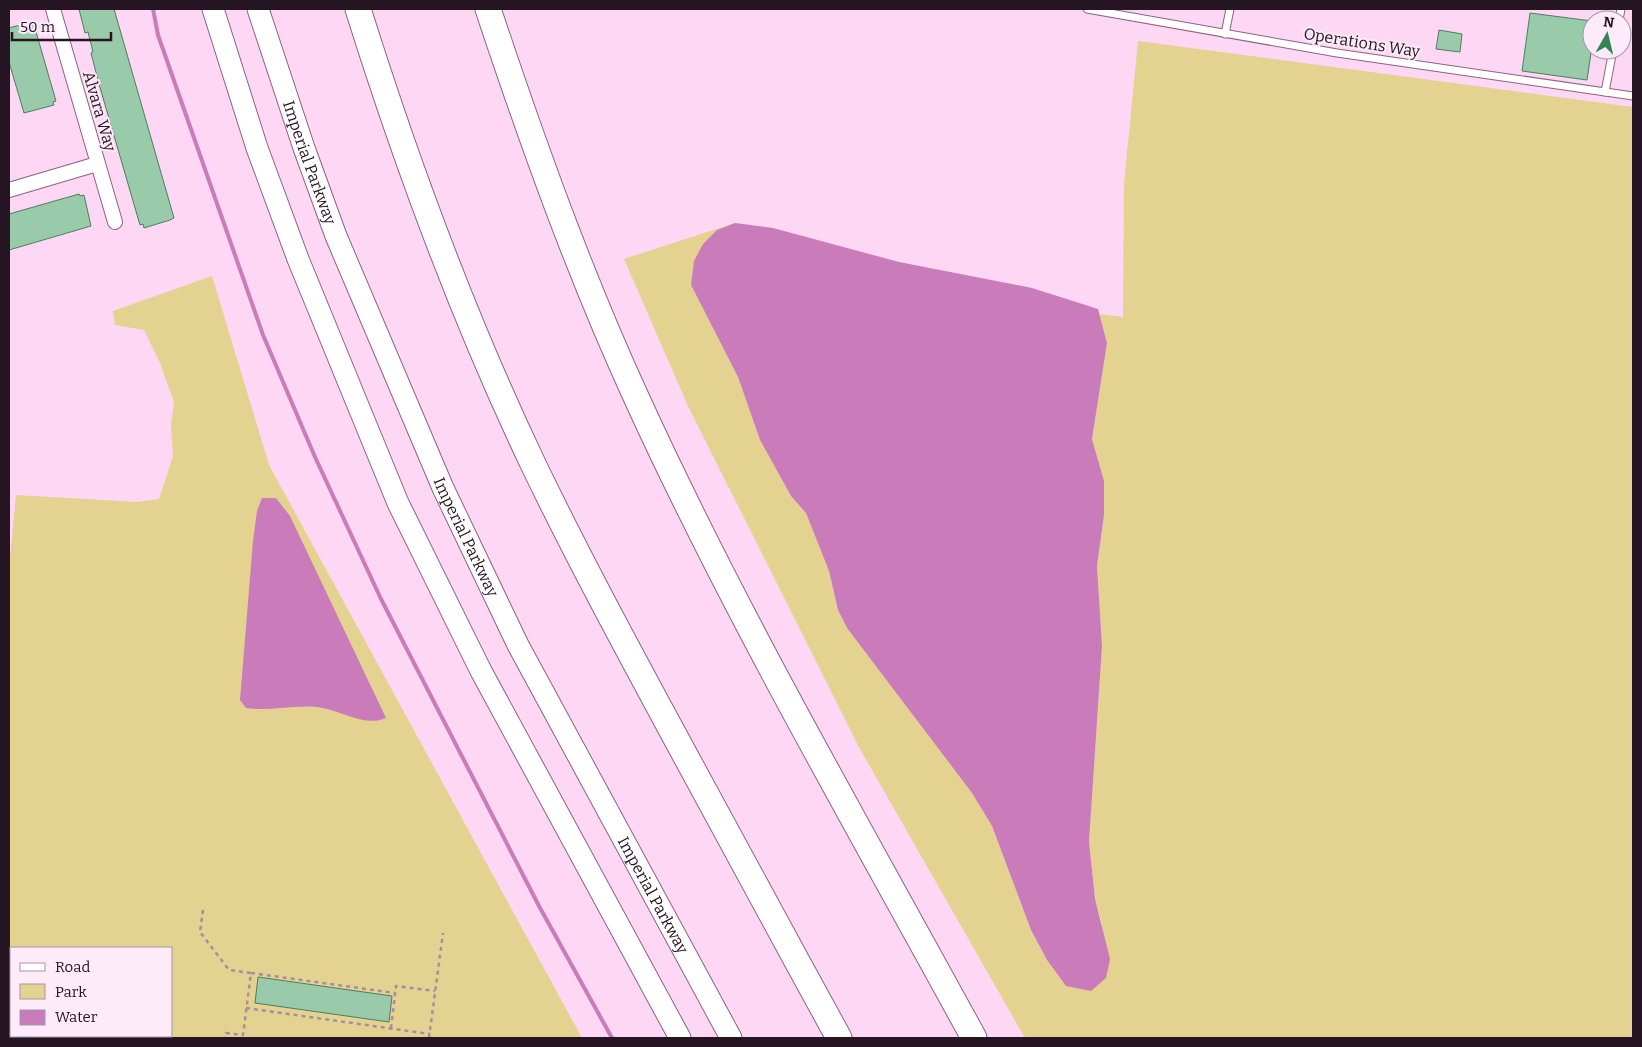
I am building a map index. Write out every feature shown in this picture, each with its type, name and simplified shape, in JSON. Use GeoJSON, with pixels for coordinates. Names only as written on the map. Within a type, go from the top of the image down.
{"type":"FeatureCollection","features":[{"type":"Feature","properties":{"kind":"highway"},"geometry":{"type":"LineString","coordinates":[[358,9],[409,164],[444,256],[490,369],[534,466],[589,577],[839,1038]]}},
{"type":"Feature","properties":{"kind":"highway"},"geometry":{"type":"LineString","coordinates":[[488,9],[555,202],[606,328],[673,476],[738,603],[974,1038]]}},
{"type":"Feature","properties":{"kind":"main road"},"geometry":{"type":"LineString","coordinates":[[213,9],[257,148],[298,259],[398,504],[481,671],[680,1038]]}},
{"type":"Feature","properties":{"kind":"main road"},"geometry":{"type":"LineString","coordinates":[[244,9],[259,59],[282,80]]}},
{"type":"Feature","properties":{"kind":"main road","name":"Imperial Parkway"},"geometry":{"type":"LineString","coordinates":[[258,9],[336,236],[442,488],[518,645],[731,1038]]}},
{"type":"Feature","properties":{"kind":"street","name":"Alvara Way"},"geometry":{"type":"LineString","coordinates":[[53,9],[115,222]]}},
{"type":"Feature","properties":{"kind":"street"},"geometry":{"type":"LineString","coordinates":[[9,190],[97,164]]}},
{"type":"Feature","properties":{"kind":"lane","name":"Operations Way"},"geometry":{"type":"LineString","coordinates":[[1087,9],[1225,34],[1633,96]]}},
{"type":"Feature","properties":{"kind":"lane"},"geometry":{"type":"LineString","coordinates":[[1225,34],[1230,9]]}},
{"type":"Feature","properties":{"kind":"lane"},"geometry":{"type":"LineString","coordinates":[[1605,92],[1611,60]]}},
{"type":"Feature","properties":{"kind":"path"},"geometry":{"type":"LineString","coordinates":[[204,910],[200,932],[229,970],[395,993]]}},
{"type":"Feature","properties":{"kind":"path"},"geometry":{"type":"LineString","coordinates":[[429,1038],[443,933]]}},
{"type":"Feature","properties":{"kind":"path"},"geometry":{"type":"LineString","coordinates":[[225,1038],[226,1033],[243,1035],[251,973]]}},
{"type":"Feature","properties":{"kind":"path"},"geometry":{"type":"LineString","coordinates":[[391,1028],[396,986],[435,991]]}},
{"type":"Feature","properties":{"kind":"path"},"geometry":{"type":"LineString","coordinates":[[246,1008],[430,1034]]}},
{"type":"Feature","properties":{"kind":"green space"},"geometry":{"type":"Polygon","coordinates":[[[1138,41],[1633,107],[1633,1038],[1025,1038],[860,749],[688,406],[624,259],[735,223],[717,230],[691,285],[738,377],[760,440],[791,496],[806,513],[829,571],[838,610],[847,628],[972,793],[992,826],[1031,930],[1047,960],[1066,986],[1102,924],[1095,899],[1089,842],[1102,646],[1097,566],[1104,515],[1104,481],[1092,439],[1107,343],[1099,314],[1123,317],[1124,184],[1138,41]]]}},
{"type":"Feature","properties":{"kind":"green space"},"geometry":{"type":"Polygon","coordinates":[[[212,276],[269,465],[582,1038],[9,1038],[9,568],[16,495],[137,502],[159,499],[173,456],[171,426],[174,402],[160,363],[144,330],[115,325],[113,311],[212,276]]]}},
{"type":"Feature","properties":{"kind":"water"},"geometry":{"type":"Polygon","coordinates":[[[735,223],[773,228],[899,262],[1032,288],[1098,309],[1107,343],[1092,439],[1104,481],[1104,515],[1097,566],[1102,646],[1089,842],[1095,899],[1110,959],[1106,978],[1091,991],[1066,986],[1047,960],[1031,930],[992,826],[972,793],[847,628],[838,610],[829,571],[806,513],[791,496],[760,440],[738,377],[691,285],[694,261],[703,244],[717,230],[735,223]]]}},
{"type":"Feature","properties":{"kind":"water"},"geometry":{"type":"Polygon","coordinates":[[[262,498],[276,498],[290,516],[386,718],[371,721],[363,720],[331,710],[313,707],[246,708],[240,700],[253,541],[257,511],[262,498]]]}},
{"type":"Feature","properties":{"kind":"building"},"geometry":{"type":"Polygon","coordinates":[[[79,9],[114,9],[174,218],[170,220],[144,228],[143,224],[140,225],[99,84],[88,32],[85,33],[79,9]]]}},
{"type":"Feature","properties":{"kind":"building"},"geometry":{"type":"Polygon","coordinates":[[[1530,13],[1582,20],[1582,60],[1590,60],[1587,80],[1522,71],[1530,13]]]}},
{"type":"Feature","properties":{"kind":"building"},"geometry":{"type":"Polygon","coordinates":[[[30,22],[31,25],[34,25],[56,101],[53,102],[54,105],[24,113],[9,62],[9,28],[30,22]]]}},
{"type":"Feature","properties":{"kind":"building"},"geometry":{"type":"Polygon","coordinates":[[[1439,30],[1462,34],[1460,52],[1436,49],[1439,30]]]}},
{"type":"Feature","properties":{"kind":"building"},"geometry":{"type":"Polygon","coordinates":[[[79,194],[80,196],[84,195],[91,226],[9,250],[9,214],[79,194]]]}},
{"type":"Feature","properties":{"kind":"building"},"geometry":{"type":"Polygon","coordinates":[[[258,977],[392,996],[389,1022],[255,1003],[258,977]]]}},
{"type":"Feature","properties":{"kind":"waterway"},"geometry":{"type":"LineString","coordinates":[[153,9],[158,35],[263,335],[315,457],[381,599],[539,906],[612,1038]]}}]}
